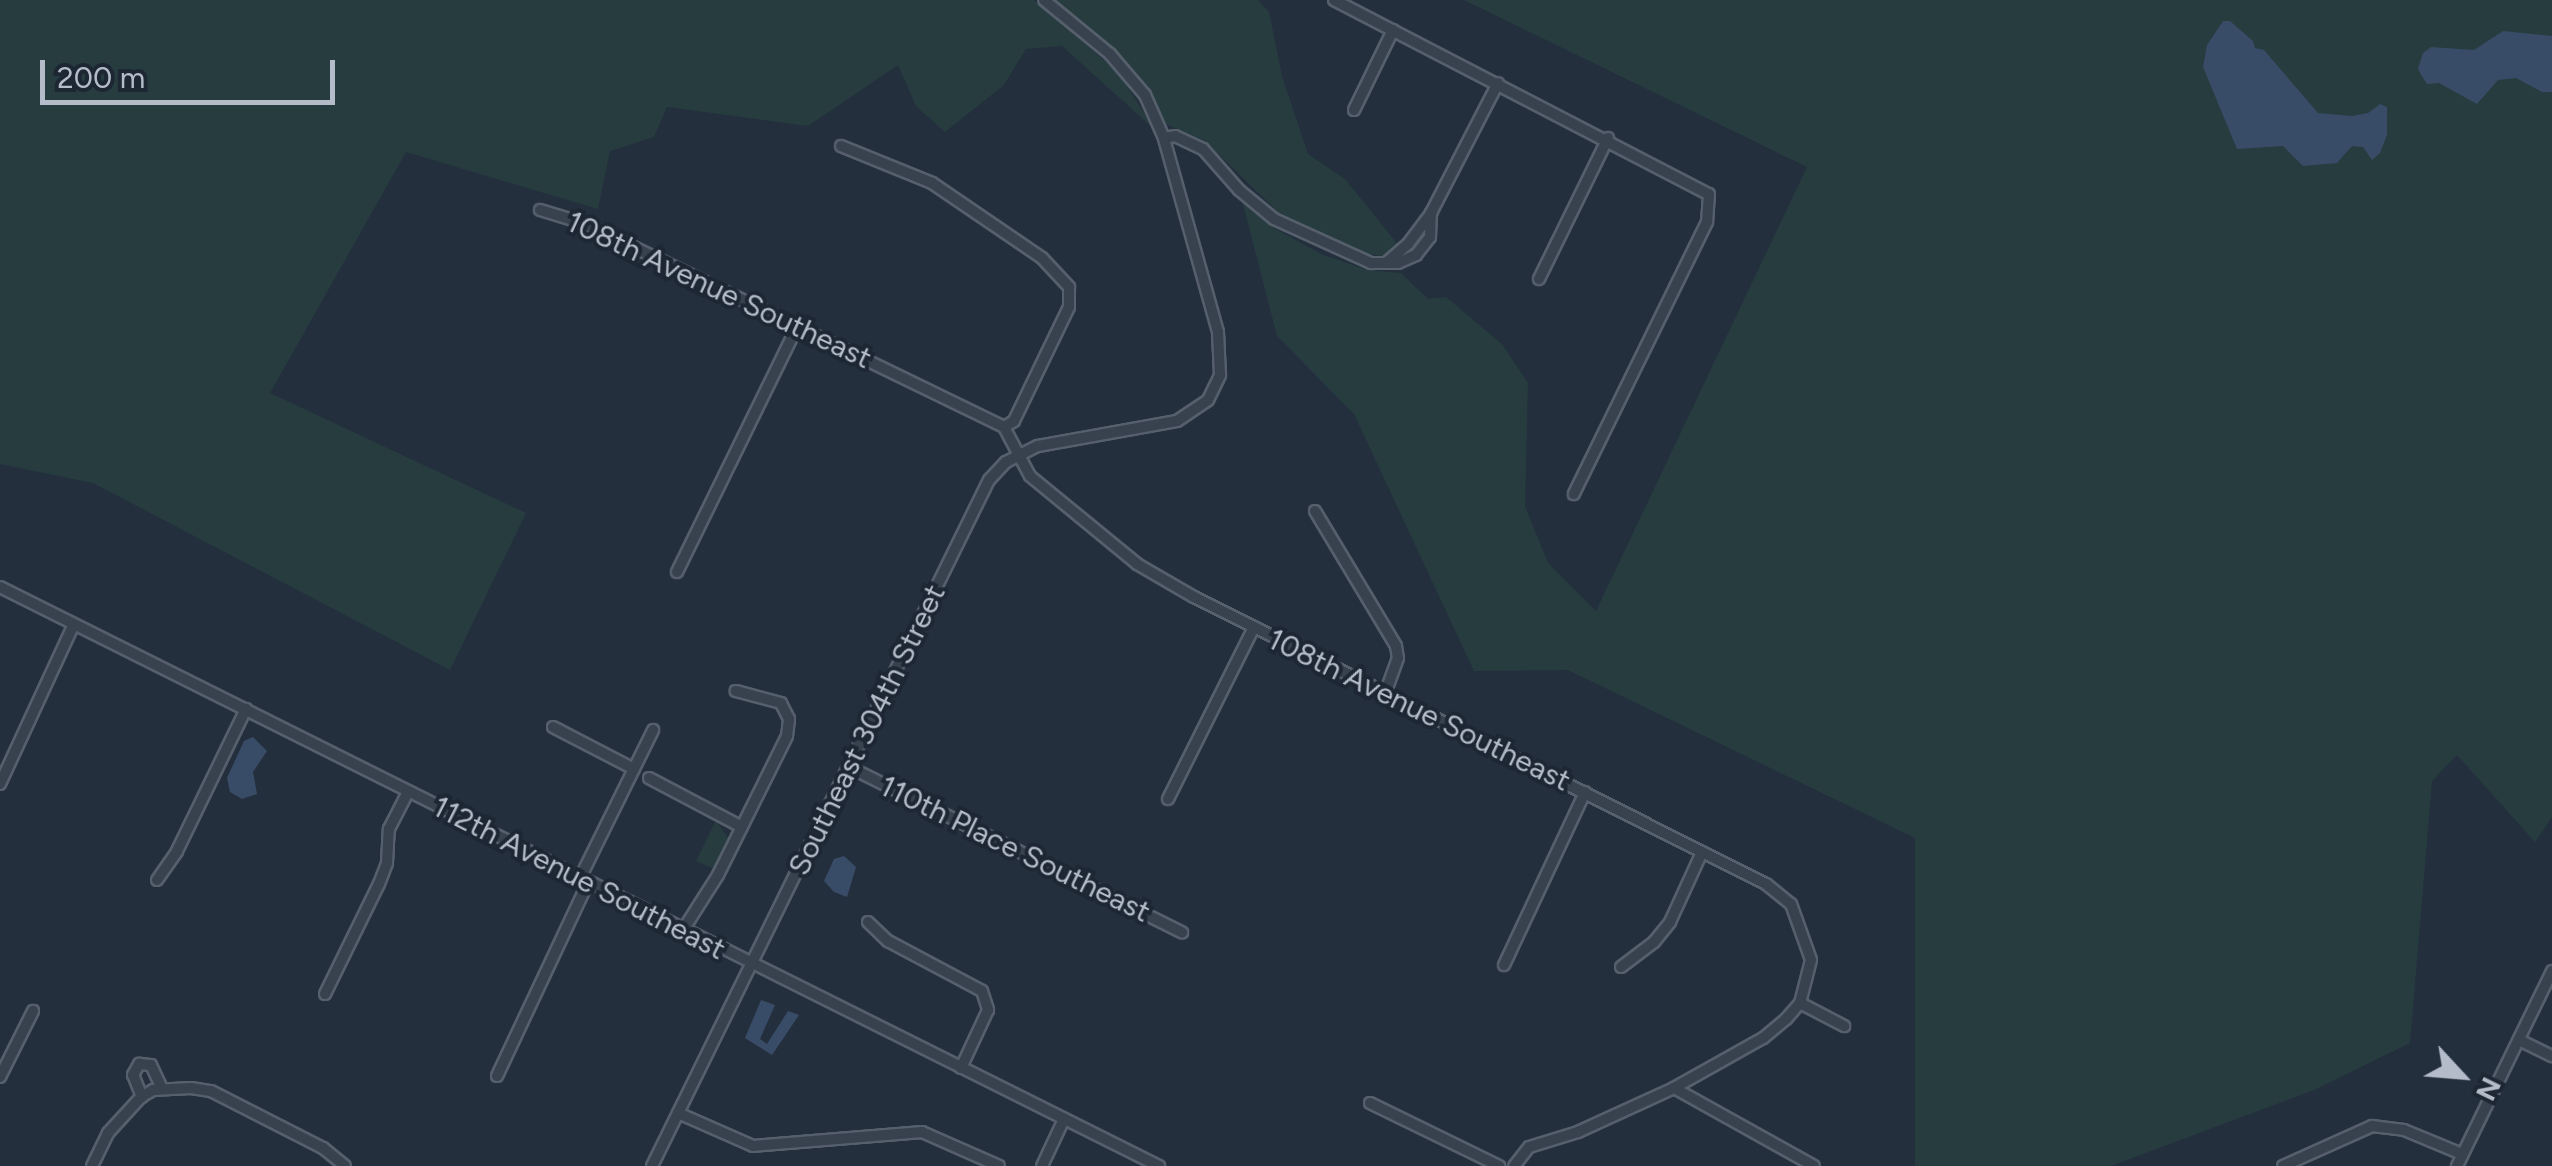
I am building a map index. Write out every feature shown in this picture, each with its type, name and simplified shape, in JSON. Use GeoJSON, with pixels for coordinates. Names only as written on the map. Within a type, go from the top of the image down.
{"type":"FeatureCollection","features":[{"type":"Feature","properties":{"kind":"street"},"geometry":{"type":"LineString","coordinates":[[841,146],[911,171],[1029,248],[1068,288],[1070,308],[1014,421],[1004,427],[1018,455],[1038,446],[1177,421],[1197,412],[1216,388],[1222,359],[1164,138],[1133,76],[1044,0]]}},
{"type":"Feature","properties":{"kind":"street"},"geometry":{"type":"LineString","coordinates":[[1334,0],[1608,138],[1709,194],[1706,222],[1574,494]]}},
{"type":"Feature","properties":{"kind":"street"},"geometry":{"type":"LineString","coordinates":[[1354,110],[1393,30]]}},
{"type":"Feature","properties":{"kind":"street"},"geometry":{"type":"LineString","coordinates":[[1385,264],[1408,244],[1431,213],[1498,83]]}},
{"type":"Feature","properties":{"kind":"street"},"geometry":{"type":"LineString","coordinates":[[1164,138],[1175,136],[1203,149],[1254,205],[1289,228],[1356,258],[1385,264],[1416,256],[1430,236],[1431,213]]}},
{"type":"Feature","properties":{"kind":"street"},"geometry":{"type":"LineString","coordinates":[[1540,279],[1608,138]]}},
{"type":"Feature","properties":{"kind":"street","name":"108th Avenue Southeast"},"geometry":{"type":"LineString","coordinates":[[540,210],[574,218],[1004,427]]}},
{"type":"Feature","properties":{"kind":"street"},"geometry":{"type":"LineString","coordinates":[[677,572],[798,325]]}},
{"type":"Feature","properties":{"kind":"street","name":"108th Avenue Southeast"},"geometry":{"type":"LineString","coordinates":[[1018,455],[1030,476],[1137,564],[1782,895],[1800,921],[1812,960],[1800,1003]]}},
{"type":"Feature","properties":{"kind":"street","name":"Southeast 304th Street"},"geometry":{"type":"LineString","coordinates":[[652,1166],[984,490],[996,470],[1018,455]]}},
{"type":"Feature","properties":{"kind":"street"},"geometry":{"type":"LineString","coordinates":[[1315,511],[1396,646],[1398,658],[1384,693]]}},
{"type":"Feature","properties":{"kind":"street","name":"112th Avenue Southeast"},"geometry":{"type":"LineString","coordinates":[[0,587],[1159,1166]]}},
{"type":"Feature","properties":{"kind":"street"},"geometry":{"type":"LineString","coordinates":[[0,784],[72,626]]}},
{"type":"Feature","properties":{"kind":"street"},"geometry":{"type":"LineString","coordinates":[[1168,798],[1254,627]]}},
{"type":"Feature","properties":{"kind":"street"},"geometry":{"type":"LineString","coordinates":[[683,930],[742,828],[787,736],[789,718],[781,703],[736,691]]}},
{"type":"Feature","properties":{"kind":"street"},"geometry":{"type":"LineString","coordinates":[[157,880],[177,851],[246,709]]}},
{"type":"Feature","properties":{"kind":"street"},"geometry":{"type":"LineString","coordinates":[[552,727],[634,769]]}},
{"type":"Feature","properties":{"kind":"street"},"geometry":{"type":"LineString","coordinates":[[498,1076],[585,890],[581,876],[653,730]]}},
{"type":"Feature","properties":{"kind":"street","name":"110th Place Southeast"},"geometry":{"type":"LineString","coordinates":[[848,767],[1182,932]]}},
{"type":"Feature","properties":{"kind":"street"},"geometry":{"type":"LineString","coordinates":[[649,778],[742,828]]}},
{"type":"Feature","properties":{"kind":"street"},"geometry":{"type":"LineString","coordinates":[[325,994],[379,884],[387,862],[389,829],[408,792]]}},
{"type":"Feature","properties":{"kind":"street"},"geometry":{"type":"LineString","coordinates":[[1504,966],[1585,792]]}},
{"type":"Feature","properties":{"kind":"street"},"geometry":{"type":"LineString","coordinates":[[1621,967],[1654,942],[1670,922],[1702,852]]}},
{"type":"Feature","properties":{"kind":"street"},"geometry":{"type":"LineString","coordinates":[[868,922],[888,941],[976,985],[987,1000],[988,1010],[961,1068]]}},
{"type":"Feature","properties":{"kind":"street"},"geometry":{"type":"LineString","coordinates":[[2457,1166],[2552,971]]}},
{"type":"Feature","properties":{"kind":"street"},"geometry":{"type":"LineString","coordinates":[[1514,1166],[1529,1147],[1578,1132],[1674,1088],[1763,1038],[1800,1003],[1844,1026]]}},
{"type":"Feature","properties":{"kind":"street"},"geometry":{"type":"LineString","coordinates":[[0,1076],[33,1011]]}},
{"type":"Feature","properties":{"kind":"street"},"geometry":{"type":"LineString","coordinates":[[2518,1040],[2552,1056]]}},
{"type":"Feature","properties":{"kind":"street"},"geometry":{"type":"LineString","coordinates":[[142,1097],[132,1075],[139,1064],[152,1066],[158,1090]]}},
{"type":"Feature","properties":{"kind":"street"},"geometry":{"type":"LineString","coordinates":[[1674,1088],[1796,1152],[1814,1166]]}},
{"type":"Feature","properties":{"kind":"street"},"geometry":{"type":"LineString","coordinates":[[92,1166],[108,1133],[142,1097],[158,1090],[211,1092],[324,1148],[345,1166]]}},
{"type":"Feature","properties":{"kind":"street"},"geometry":{"type":"LineString","coordinates":[[1370,1103],[1499,1166]]}},
{"type":"Feature","properties":{"kind":"street"},"geometry":{"type":"LineString","coordinates":[[678,1114],[740,1142],[765,1146],[922,1132],[999,1166]]}},
{"type":"Feature","properties":{"kind":"street"},"geometry":{"type":"LineString","coordinates":[[1042,1166],[1064,1119]]}},
{"type":"Feature","properties":{"kind":"street"},"geometry":{"type":"LineString","coordinates":[[2283,1166],[2372,1126],[2388,1126],[2462,1154]]}},
{"type":"Feature","properties":{"kind":"green space"},"geometry":{"type":"Polygon","coordinates":[[[0,0],[1034,0],[1119,73],[1154,129],[1062,46],[1026,49],[1004,85],[945,132],[916,106],[898,65],[808,126],[667,107],[654,137],[610,151],[598,209],[406,152],[270,393],[526,513],[450,670],[93,483],[0,464],[0,0]]]}},
{"type":"Feature","properties":{"kind":"green space"},"geometry":{"type":"Polygon","coordinates":[[[1051,0],[1258,0],[1269,12],[1282,76],[1308,154],[1345,179],[1400,247],[1381,256],[1352,251],[1280,214],[1205,141],[1166,124],[1137,73],[1051,0]]]}},
{"type":"Feature","properties":{"kind":"green space"},"geometry":{"type":"Polygon","coordinates":[[[1464,0],[2552,0],[2552,817],[2535,842],[2457,755],[2432,781],[2410,1043],[2314,1090],[2111,1166],[1915,1166],[1915,838],[1568,670],[1474,671],[1354,414],[1277,336],[1242,200],[1274,228],[1321,254],[1367,270],[1401,273],[1428,299],[1446,297],[1502,344],[1528,383],[1525,506],[1548,563],[1596,611],[1807,167],[1464,0]]]}},
{"type":"Feature","properties":{"kind":"green space"},"geometry":{"type":"Polygon","coordinates":[[[716,820],[728,838],[714,869],[696,861],[716,820]]]}},
{"type":"Feature","properties":{"kind":"water"},"geometry":{"type":"Polygon","coordinates":[[[2223,21],[2230,21],[2253,41],[2255,48],[2264,50],[2318,113],[2352,116],[2368,113],[2380,104],[2387,107],[2387,135],[2380,153],[2372,160],[2363,147],[2352,146],[2337,163],[2303,166],[2283,146],[2237,149],[2203,67],[2207,45],[2223,21]]]}},
{"type":"Feature","properties":{"kind":"water"},"geometry":{"type":"Polygon","coordinates":[[[2503,31],[2552,36],[2552,92],[2542,92],[2516,78],[2498,80],[2477,104],[2439,83],[2427,84],[2421,75],[2418,68],[2423,53],[2431,47],[2474,50],[2503,31]]]}},
{"type":"Feature","properties":{"kind":"water"},"geometry":{"type":"Polygon","coordinates":[[[253,737],[267,751],[253,772],[257,794],[242,799],[230,792],[227,778],[244,741],[253,737]]]}},
{"type":"Feature","properties":{"kind":"water"},"geometry":{"type":"Polygon","coordinates":[[[844,856],[856,867],[847,897],[834,892],[824,881],[834,859],[844,856]]]}},
{"type":"Feature","properties":{"kind":"water"},"geometry":{"type":"Polygon","coordinates":[[[761,1000],[775,1005],[760,1039],[767,1044],[788,1011],[799,1015],[772,1055],[745,1038],[761,1000]]]}}]}
